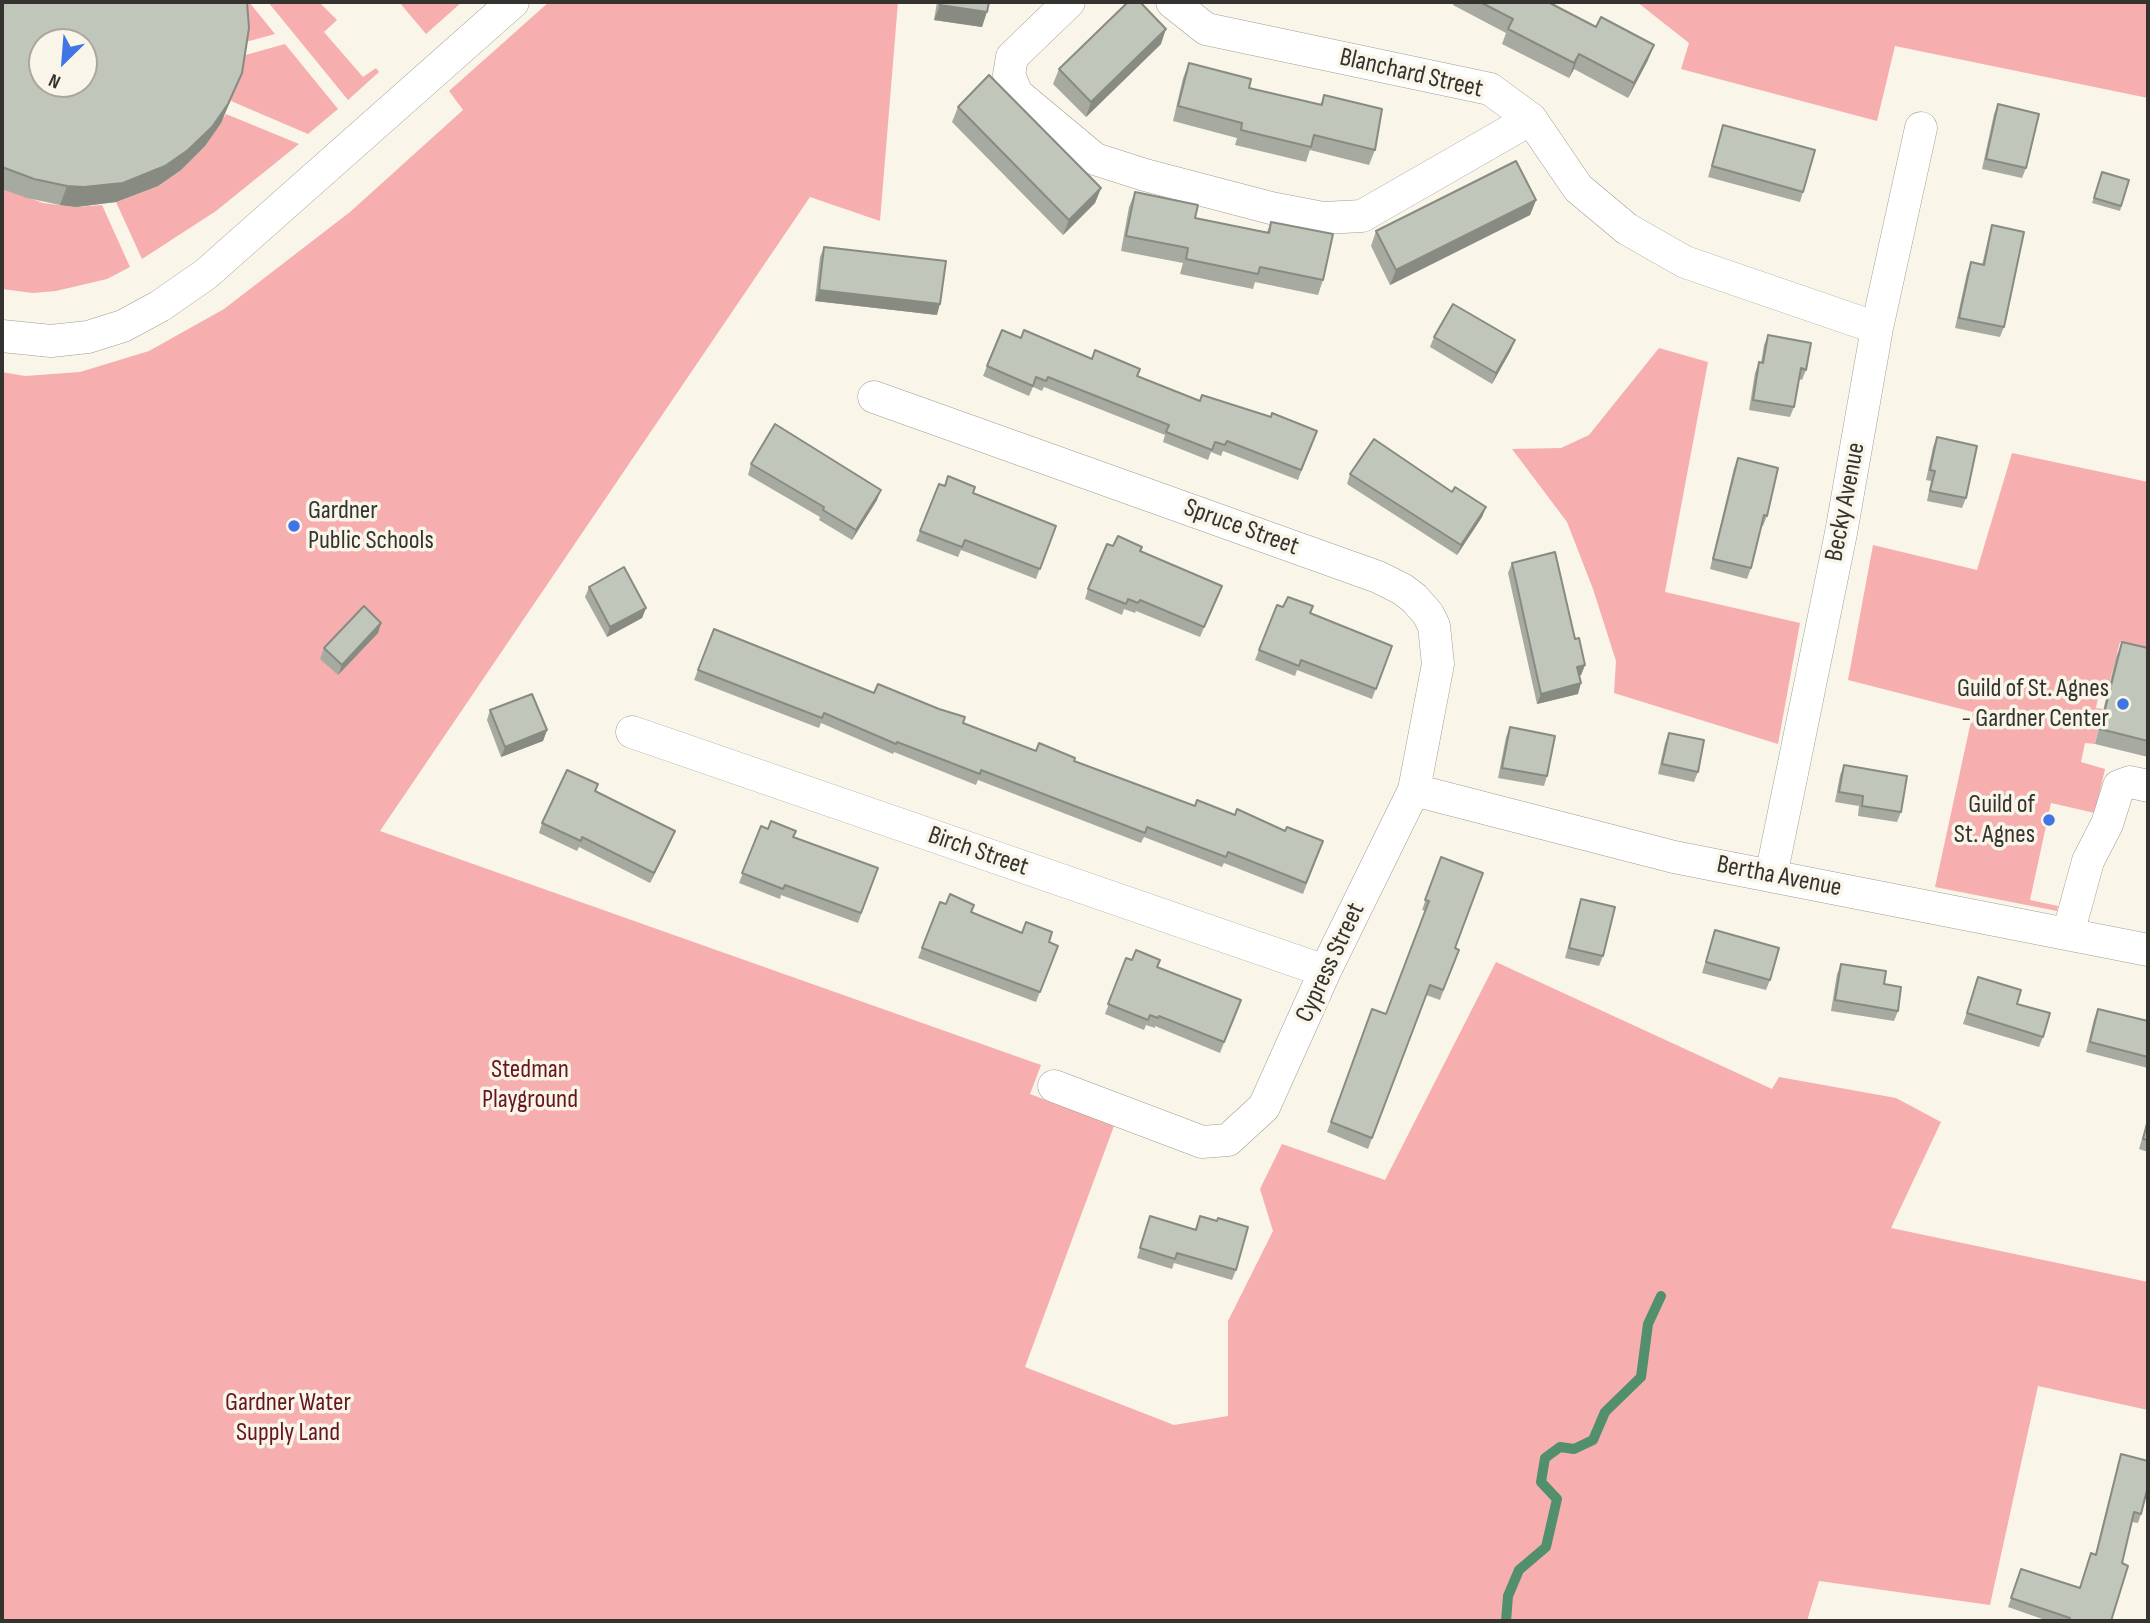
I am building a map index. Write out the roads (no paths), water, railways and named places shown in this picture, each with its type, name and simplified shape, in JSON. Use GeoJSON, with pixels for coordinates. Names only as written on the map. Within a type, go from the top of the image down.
{"type":"FeatureCollection","features":[{"type":"Feature","properties":{"kind":"street"},"geometry":{"type":"LineString","coordinates":[[2,336],[51,341],[88,337],[123,326],[160,306],[206,274],[513,2]]}},
{"type":"Feature","properties":{"kind":"street"},"geometry":{"type":"LineString","coordinates":[[1069,2],[1012,57],[1009,75],[1017,94],[1095,159],[1271,208],[1323,218],[1362,216],[1531,119]]}},
{"type":"Feature","properties":{"kind":"street","name":"Blanchard Street"},"geometry":{"type":"LineString","coordinates":[[1172,2],[1206,29],[1490,89],[1531,119],[1577,188],[1627,229],[1685,262],[1877,328]]}},
{"type":"Feature","properties":{"kind":"street","name":"Becky Avenue"},"geometry":{"type":"LineString","coordinates":[[1771,876],[1841,533],[1877,328],[1921,128]]}},
{"type":"Feature","properties":{"kind":"street","name":"Spruce Street"},"geometry":{"type":"LineString","coordinates":[[874,397],[1353,568],[1402,589],[1432,620],[1438,664],[1414,790]]}},
{"type":"Feature","properties":{"kind":"street","name":"Birch Street"},"geometry":{"type":"LineString","coordinates":[[632,732],[1325,971]]}},
{"type":"Feature","properties":{"kind":"street"},"geometry":{"type":"LineString","coordinates":[[2068,934],[2088,861],[2106,824],[2119,786],[2130,782],[2148,786]]}},
{"type":"Feature","properties":{"kind":"street","name":"Bertha Avenue"},"geometry":{"type":"LineString","coordinates":[[1414,790],[1664,854],[2148,950]]}},
{"type":"Feature","properties":{"kind":"street","name":"Cypress Street"},"geometry":{"type":"LineString","coordinates":[[1054,1086],[1202,1142],[1228,1140],[1241,1130],[1264,1107],[1325,971],[1414,790]]}},
{"type":"Feature","properties":{"kind":"waterway"},"geometry":{"type":"LineString","coordinates":[[1506,1621],[1508,1596],[1519,1570],[1546,1547],[1557,1499],[1541,1482],[1545,1458],[1560,1447],[1574,1449],[1593,1440],[1605,1412],[1641,1377],[1648,1324],[1661,1296]]}},
{"type":"Feature","properties":{"kind":"place","name":"Gardner Public Schools"},"geometry":{"type":"Point","coordinates":[294,526]}},
{"type":"Feature","properties":{"kind":"place","name":"Guild of St. Agnes - Gardner Center"},"geometry":{"type":"Point","coordinates":[2123,704]}},
{"type":"Feature","properties":{"kind":"place","name":"Guild of St. Agnes"},"geometry":{"type":"Point","coordinates":[2049,820]}},
{"type":"Feature","properties":{"kind":"park label","name":"Stedman Playground"},"geometry":{"type":"Point","coordinates":[530,1085]}},
{"type":"Feature","properties":{"kind":"park label","name":"Gardner Water Supply Land"},"geometry":{"type":"Point","coordinates":[288,1418]}}]}
